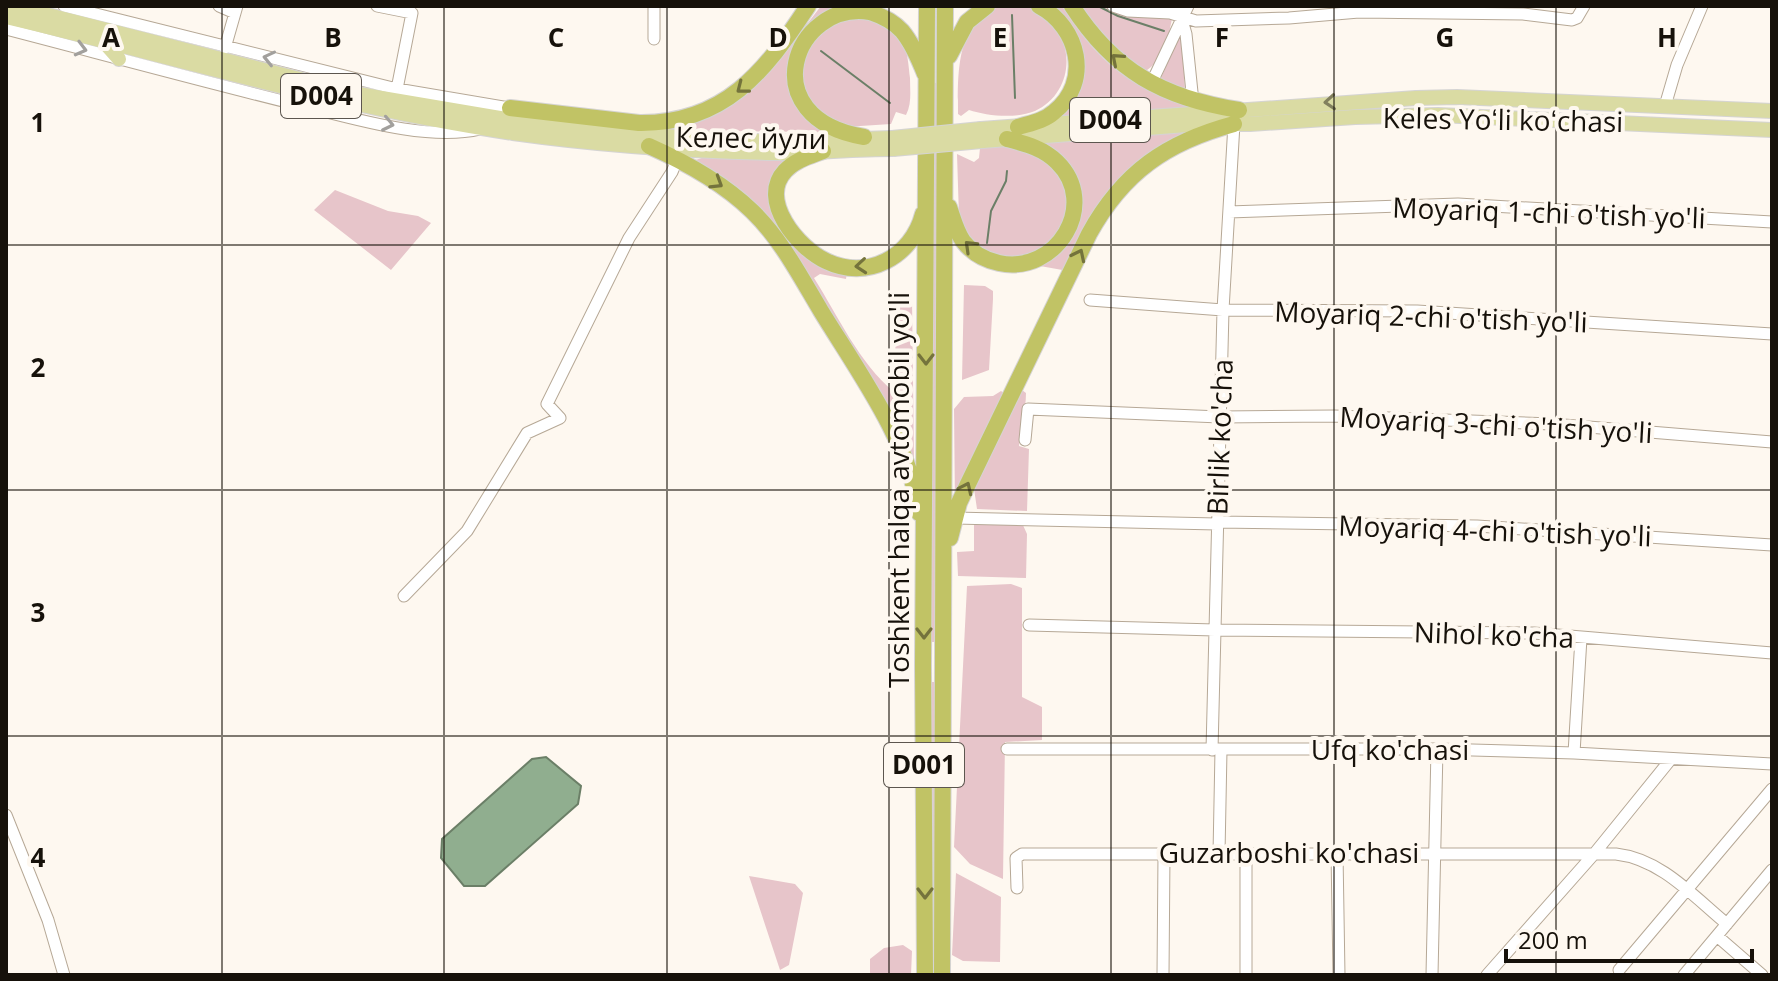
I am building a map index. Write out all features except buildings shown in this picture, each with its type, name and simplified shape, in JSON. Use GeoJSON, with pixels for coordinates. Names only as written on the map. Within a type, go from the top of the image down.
{"type":"FeatureCollection","features":[{"type":"Feature","properties":{"kind":"highway"},"geometry":{"type":"LineString","coordinates":[[510,108],[639,123],[688,118],[748,84],[773,56],[808,6]]}},
{"type":"Feature","properties":{"kind":"highway","name":"Toshkent halqa avtomobil yo'li"},"geometry":{"type":"LineString","coordinates":[[925,975],[923,666],[927,6]]}},
{"type":"Feature","properties":{"kind":"highway","name":"Toshkent halqa avtomobil yo'li"},"geometry":{"type":"LineString","coordinates":[[942,975],[945,6]]}},
{"type":"Feature","properties":{"kind":"highway"},"geometry":{"type":"LineString","coordinates":[[945,77],[952,48],[961,30],[973,15],[987,6]]}},
{"type":"Feature","properties":{"kind":"highway"},"geometry":{"type":"LineString","coordinates":[[1013,133],[1057,110],[1070,93],[1075,78],[1075,49],[1068,30],[1055,16],[1039,6]]}},
{"type":"Feature","properties":{"kind":"highway"},"geometry":{"type":"LineString","coordinates":[[1072,6],[1103,47],[1129,70],[1151,84],[1236,117]]}},
{"type":"Feature","properties":{"kind":"highway"},"geometry":{"type":"LineString","coordinates":[[864,137],[827,127],[815,117],[800,95],[795,77],[796,58],[807,36],[820,21],[850,10],[883,16],[898,26],[909,39],[927,79]]}},
{"type":"Feature","properties":{"kind":"highway"},"geometry":{"type":"LineString","coordinates":[[944,563],[967,486],[1089,234],[1114,195],[1130,178],[1170,147],[1236,117]]}},
{"type":"Feature","properties":{"kind":"highway"},"geometry":{"type":"LineString","coordinates":[[945,194],[958,233],[977,255],[1017,265],[1038,260],[1054,250],[1072,219],[1072,193],[1067,177],[1057,162],[1013,133]]}},
{"type":"Feature","properties":{"kind":"highway"},"geometry":{"type":"LineString","coordinates":[[643,142],[731,193],[760,219],[780,244],[860,375],[896,442],[917,498],[924,555]]}},
{"type":"Feature","properties":{"kind":"highway"},"geometry":{"type":"LineString","coordinates":[[823,151],[790,167],[780,178],[776,191],[779,209],[788,225],[804,246],[823,260],[842,266],[861,267],[898,255],[916,234],[927,197]]}},
{"type":"Feature","properties":{"kind":"highway"},"geometry":{"type":"LineString","coordinates":[[923,666],[943,666]]}},
{"type":"Feature","properties":{"kind":"main road","name":"D004"},"geometry":{"type":"LineString","coordinates":[[13,6],[358,94],[643,142]]}},
{"type":"Feature","properties":{"kind":"main road","name":"D004"},"geometry":{"type":"LineString","coordinates":[[6,17],[239,78],[482,128],[643,142]]}},
{"type":"Feature","properties":{"kind":"main road"},"geometry":{"type":"LineString","coordinates":[[102,40],[119,59]]}},
{"type":"Feature","properties":{"kind":"main road","name":"Keles Yoʻli koʻchasi"},"geometry":{"type":"LineString","coordinates":[[1236,117],[1416,98],[1772,112]]}},
{"type":"Feature","properties":{"kind":"main road"},"geometry":{"type":"LineString","coordinates":[[1438,115],[1437,108],[1445,105],[1506,106],[1543,101]]}},
{"type":"Feature","properties":{"kind":"main road"},"geometry":{"type":"LineString","coordinates":[[1529,119],[1566,114],[1644,116],[1656,114],[1665,106]]}},
{"type":"Feature","properties":{"kind":"main road"},"geometry":{"type":"LineString","coordinates":[[510,108],[530,123]]}},
{"type":"Feature","properties":{"kind":"main road"},"geometry":{"type":"LineString","coordinates":[[1686,125],[1687,117],[1691,115],[1744,116],[1772,112]]}},
{"type":"Feature","properties":{"kind":"main road","name":"Keles Yoʻli koʻchasi"},"geometry":{"type":"LineString","coordinates":[[1236,117],[1438,115],[1772,128]]}},
{"type":"Feature","properties":{"kind":"main road","name":"D004"},"geometry":{"type":"LineString","coordinates":[[823,151],[982,135],[1236,117]]}},
{"type":"Feature","properties":{"kind":"main road","name":"D004"},"geometry":{"type":"LineString","coordinates":[[864,137],[893,143]]}},
{"type":"Feature","properties":{"kind":"main road","name":"Келес йули"},"geometry":{"type":"LineString","coordinates":[[643,142],[774,142],[864,137]]}},
{"type":"Feature","properties":{"kind":"main road","name":"Келес йули"},"geometry":{"type":"LineString","coordinates":[[643,142],[759,152],[823,151]]}},
{"type":"Feature","properties":{"kind":"street"},"geometry":{"type":"LineString","coordinates":[[64,6],[397,89],[510,108]]}},
{"type":"Feature","properties":{"kind":"street"},"geometry":{"type":"LineString","coordinates":[[219,6],[236,10],[225,48]]}},
{"type":"Feature","properties":{"kind":"street"},"geometry":{"type":"LineString","coordinates":[[377,6],[412,13],[397,89]]}},
{"type":"Feature","properties":{"kind":"street"},"geometry":{"type":"LineString","coordinates":[[654,6],[654,39]]}},
{"type":"Feature","properties":{"kind":"street"},"geometry":{"type":"LineString","coordinates":[[1113,6],[1128,11],[1170,13],[1182,9]]}},
{"type":"Feature","properties":{"kind":"street"},"geometry":{"type":"LineString","coordinates":[[1289,18],[1296,6]]}},
{"type":"Feature","properties":{"kind":"street"},"geometry":{"type":"LineString","coordinates":[[1182,9],[1196,21],[1289,18],[1402,9],[1525,10],[1575,20],[1584,6]]}},
{"type":"Feature","properties":{"kind":"street"},"geometry":{"type":"LineString","coordinates":[[1665,106],[1677,65],[1702,6]]}},
{"type":"Feature","properties":{"kind":"street"},"geometry":{"type":"LineString","coordinates":[[1151,84],[1176,33],[1182,9]]}},
{"type":"Feature","properties":{"kind":"street"},"geometry":{"type":"LineString","coordinates":[[1182,9],[1193,102]]}},
{"type":"Feature","properties":{"kind":"street"},"geometry":{"type":"LineString","coordinates":[[6,29],[301,105],[435,134],[482,128]]}},
{"type":"Feature","properties":{"kind":"street","name":"Birlik ko'cha"},"geometry":{"type":"LineString","coordinates":[[1219,854],[1215,630],[1217,523],[1223,310],[1236,117]]}},
{"type":"Feature","properties":{"kind":"street"},"geometry":{"type":"LineString","coordinates":[[404,596],[467,531],[527,433],[560,418],[547,404],[629,238],[677,160]]}},
{"type":"Feature","properties":{"kind":"street","name":"Moyariq 1-chi o'tish yo'li"},"geometry":{"type":"LineString","coordinates":[[1229,212],[1458,204],[1772,222]]}},
{"type":"Feature","properties":{"kind":"street","name":"Moyariq 2-chi o'tish yo'li"},"geometry":{"type":"LineString","coordinates":[[1090,300],[1223,310],[1417,311],[1772,334]]}},
{"type":"Feature","properties":{"kind":"street","name":"Moyariq 3-chi o'tish yo'li"},"geometry":{"type":"LineString","coordinates":[[1025,440],[1028,409],[1220,417],[1335,416],[1552,424],[1772,442]]}},
{"type":"Feature","properties":{"kind":"street","name":"Moyariq 4-chi o'tish yo'li"},"geometry":{"type":"LineString","coordinates":[[955,518],[1477,526],[1772,545]]}},
{"type":"Feature","properties":{"kind":"street","name":"Nihol ko'cha"},"geometry":{"type":"LineString","coordinates":[[1029,625],[1534,633],[1772,653]]}},
{"type":"Feature","properties":{"kind":"street"},"geometry":{"type":"LineString","coordinates":[[1574,753],[1581,638]]}},
{"type":"Feature","properties":{"kind":"street","name":"Ufq ko'chasi"},"geometry":{"type":"LineString","coordinates":[[1007,749],[1437,749],[1772,764]]}},
{"type":"Feature","properties":{"kind":"street"},"geometry":{"type":"LineString","coordinates":[[1432,975],[1437,749]]}},
{"type":"Feature","properties":{"kind":"street"},"geometry":{"type":"LineString","coordinates":[[1487,975],[1594,854],[1671,759]]}},
{"type":"Feature","properties":{"kind":"street"},"geometry":{"type":"LineString","coordinates":[[1619,970],[1772,789]]}},
{"type":"Feature","properties":{"kind":"street"},"geometry":{"type":"LineString","coordinates":[[6,815],[48,920],[64,975]]}},
{"type":"Feature","properties":{"kind":"street"},"geometry":{"type":"LineString","coordinates":[[1246,853],[1246,975]]}},
{"type":"Feature","properties":{"kind":"street"},"geometry":{"type":"LineString","coordinates":[[1337,853],[1339,975]]}},
{"type":"Feature","properties":{"kind":"street","name":"Guzarboshi ko'chasi"},"geometry":{"type":"LineString","coordinates":[[1017,888],[1016,858],[1022,854],[1616,854],[1646,860],[1727,924]]}},
{"type":"Feature","properties":{"kind":"street"},"geometry":{"type":"LineString","coordinates":[[1163,975],[1164,854]]}},
{"type":"Feature","properties":{"kind":"street"},"geometry":{"type":"LineString","coordinates":[[1684,975],[1772,870]]}},
{"type":"Feature","properties":{"kind":"street"},"geometry":{"type":"LineString","coordinates":[[1717,936],[1762,975]]}},
{"type":"Feature","properties":{"kind":"shaded area"},"geometry":{"type":"Polygon","coordinates":[[[821,6],[836,6],[813,24],[790,67],[828,132],[685,131],[683,125],[780,59],[821,6]]]}},
{"type":"Feature","properties":{"kind":"shaded area"},"geometry":{"type":"Polygon","coordinates":[[[1001,6],[1032,8],[1057,29],[1066,55],[1063,81],[1057,93],[1035,111],[1002,116],[969,110],[961,116],[958,114],[959,67],[967,36],[986,13],[1001,6]]]}},
{"type":"Feature","properties":{"kind":"shaded area"},"geometry":{"type":"Polygon","coordinates":[[[1052,6],[1062,6],[1090,44],[1119,72],[1154,92],[1198,107],[1056,118],[1082,80],[1052,6]]]}},
{"type":"Feature","properties":{"kind":"shaded area"},"geometry":{"type":"Polygon","coordinates":[[[1077,6],[1105,6],[1118,13],[1172,18],[1159,58],[1141,73],[1133,68],[1077,6]]]}},
{"type":"Feature","properties":{"kind":"shaded area"},"geometry":{"type":"Polygon","coordinates":[[[856,14],[891,28],[903,41],[906,50],[910,78],[909,106],[906,115],[896,112],[891,124],[845,127],[811,109],[798,72],[821,26],[856,14]]]}},
{"type":"Feature","properties":{"kind":"shaded area"},"geometry":{"type":"Polygon","coordinates":[[[1182,33],[1185,91],[1159,83],[1182,33]]]}},
{"type":"Feature","properties":{"kind":"shaded area"},"geometry":{"type":"Polygon","coordinates":[[[933,83],[938,83],[936,642],[931,642],[933,83]]]}},
{"type":"Feature","properties":{"kind":"shaded area"},"geometry":{"type":"Polygon","coordinates":[[[1190,132],[1154,152],[1068,271],[1040,266],[1068,242],[1080,207],[1041,142],[1190,132]]]}},
{"type":"Feature","properties":{"kind":"shaded area"},"geometry":{"type":"Polygon","coordinates":[[[1010,145],[1049,163],[1065,191],[1064,220],[1057,233],[1034,253],[1018,257],[1000,255],[971,244],[959,217],[957,154],[974,162],[979,158],[980,148],[1010,145]]]}},
{"type":"Feature","properties":{"kind":"shaded area"},"geometry":{"type":"Polygon","coordinates":[[[705,157],[795,159],[774,209],[847,272],[846,279],[820,274],[814,278],[860,353],[894,392],[897,299],[912,298],[914,464],[799,262],[689,162],[705,157]]]}},
{"type":"Feature","properties":{"kind":"shaded area"},"geometry":{"type":"Polygon","coordinates":[[[335,190],[388,211],[418,216],[431,223],[391,270],[314,210],[335,190]]]}},
{"type":"Feature","properties":{"kind":"shaded area"},"geometry":{"type":"Polygon","coordinates":[[[964,285],[985,286],[993,291],[993,299],[989,370],[962,380],[964,285]]]}},
{"type":"Feature","properties":{"kind":"shaded area"},"geometry":{"type":"Polygon","coordinates":[[[1022,390],[1026,393],[1026,400],[1019,446],[1029,449],[1027,511],[977,509],[973,482],[1022,390]]]}},
{"type":"Feature","properties":{"kind":"shaded area"},"geometry":{"type":"Polygon","coordinates":[[[1001,391],[1007,395],[955,505],[954,409],[964,397],[993,396],[1001,391]]]}},
{"type":"Feature","properties":{"kind":"shaded area"},"geometry":{"type":"Polygon","coordinates":[[[974,521],[1022,523],[1027,534],[1026,578],[958,576],[957,552],[974,551],[974,521]]]}},
{"type":"Feature","properties":{"kind":"shaded area"},"geometry":{"type":"Polygon","coordinates":[[[1011,584],[1022,588],[1022,697],[1042,707],[1042,740],[1005,742],[1003,879],[970,864],[954,847],[967,586],[1011,584]]]}},
{"type":"Feature","properties":{"kind":"shaded area"},"geometry":{"type":"Polygon","coordinates":[[[931,682],[936,682],[936,975],[930,975],[931,682]]]}},
{"type":"Feature","properties":{"kind":"shaded area"},"geometry":{"type":"Polygon","coordinates":[[[546,757],[581,786],[578,804],[485,886],[464,886],[441,858],[442,839],[532,759],[546,757]]]}},
{"type":"Feature","properties":{"kind":"shaded area"},"geometry":{"type":"Polygon","coordinates":[[[956,873],[1001,897],[1000,962],[963,961],[952,955],[956,873]]]}},
{"type":"Feature","properties":{"kind":"shaded area"},"geometry":{"type":"Polygon","coordinates":[[[749,876],[795,884],[803,893],[789,965],[780,970],[749,876]]]}},
{"type":"Feature","properties":{"kind":"shaded area"},"geometry":{"type":"Polygon","coordinates":[[[903,945],[912,951],[911,975],[870,975],[870,959],[884,948],[903,945]]]}},
{"type":"Feature","properties":{"kind":"waterway"},"geometry":{"type":"LineString","coordinates":[[1098,6],[1164,31]]}},
{"type":"Feature","properties":{"kind":"waterway"},"geometry":{"type":"LineString","coordinates":[[1012,15],[1015,98]]}},
{"type":"Feature","properties":{"kind":"waterway"},"geometry":{"type":"LineString","coordinates":[[821,51],[890,103]]}},
{"type":"Feature","properties":{"kind":"waterway"},"geometry":{"type":"LineString","coordinates":[[987,243],[991,211],[1006,181],[1007,171]]}}]}
